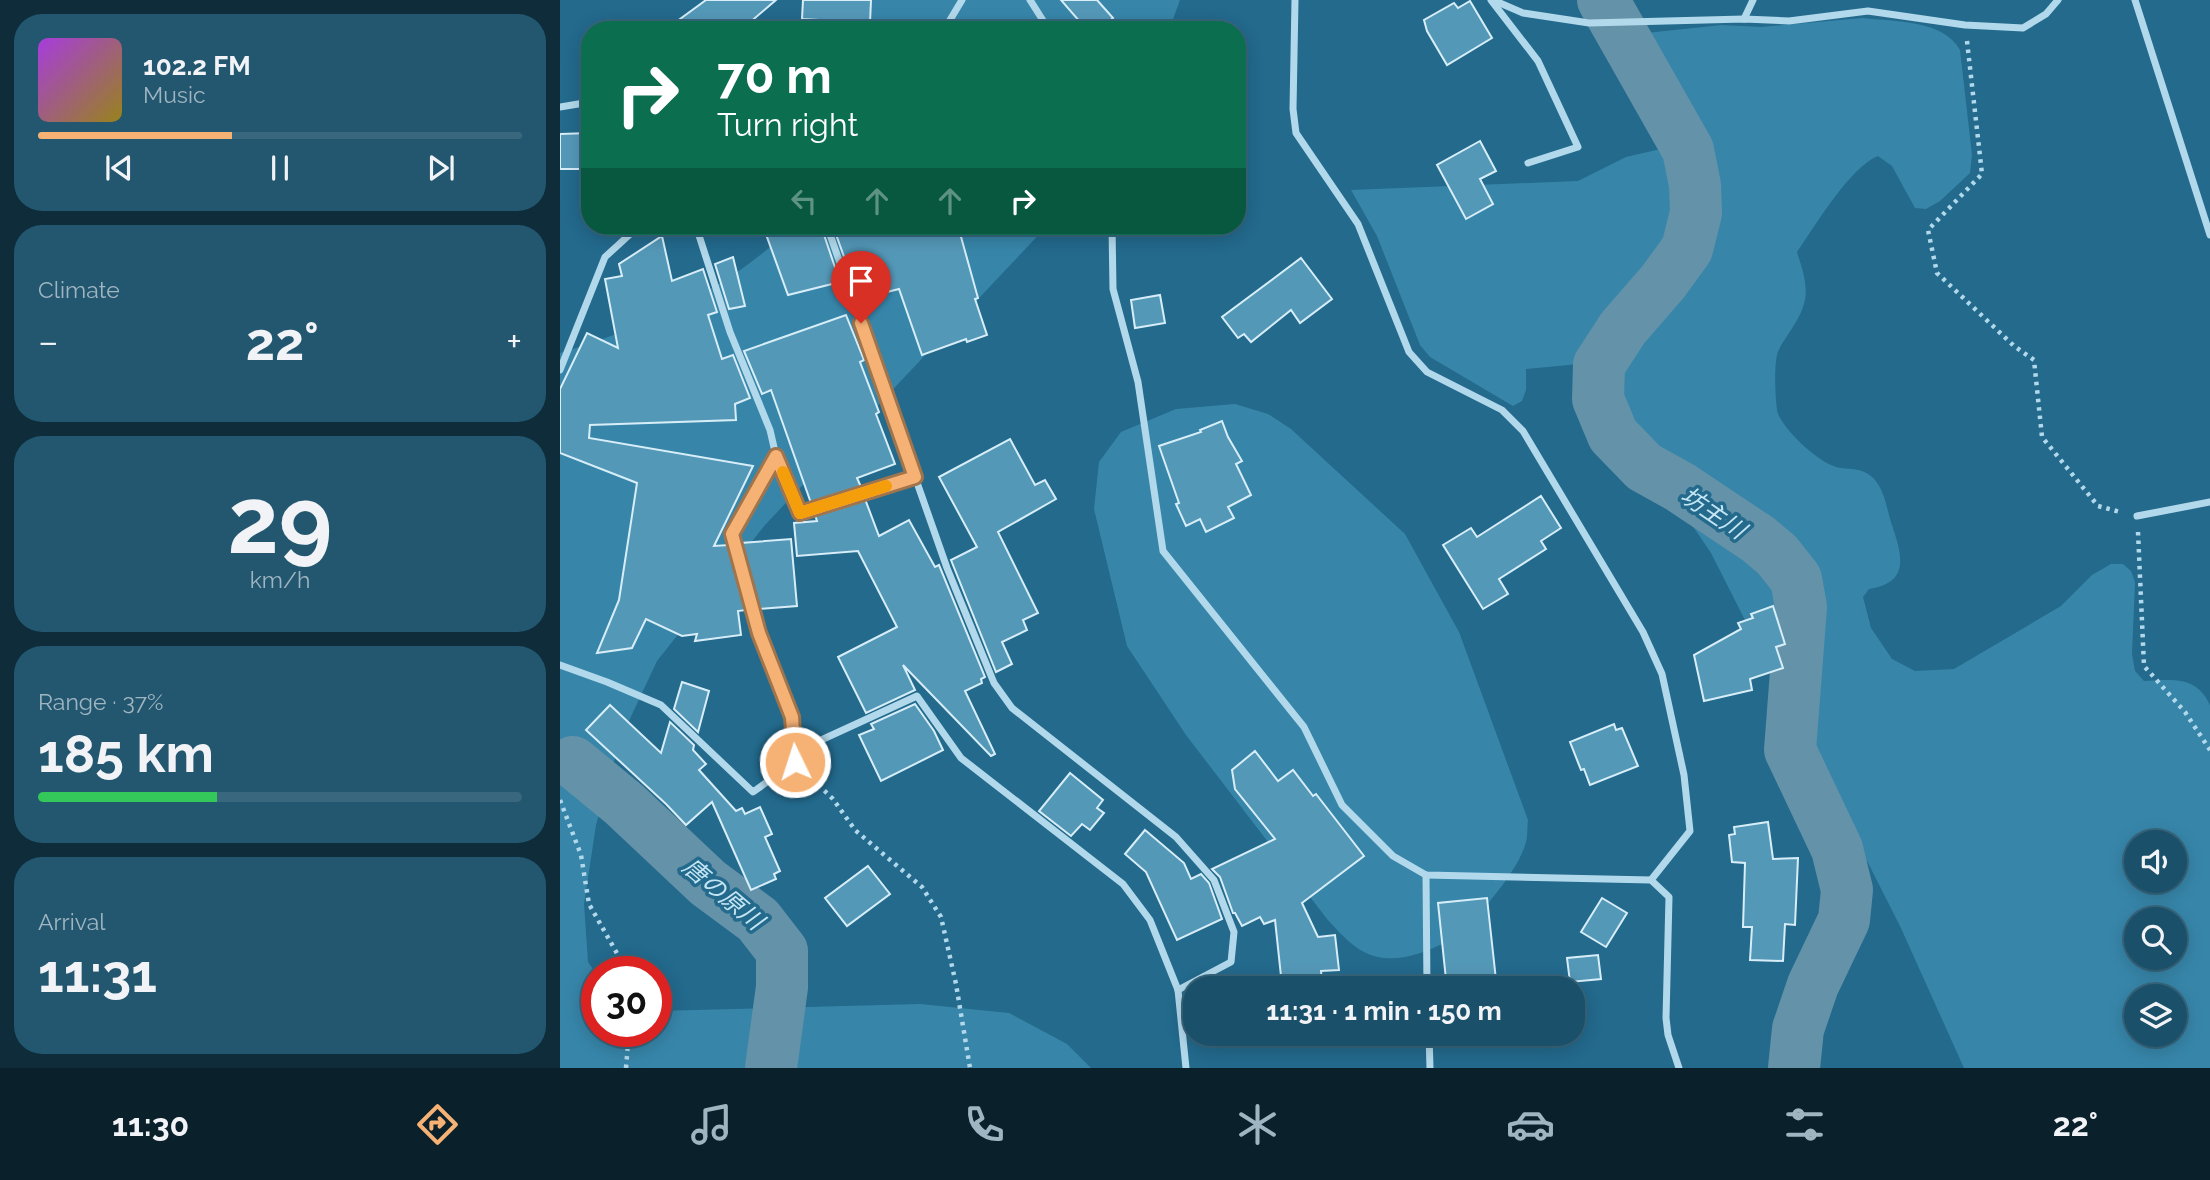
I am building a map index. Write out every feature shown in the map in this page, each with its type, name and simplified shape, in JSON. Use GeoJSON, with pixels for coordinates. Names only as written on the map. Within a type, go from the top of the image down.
{"type":"FeatureCollection","features":[{"type":"Feature","properties":{"kind":"street"},"geometry":{"type":"LineString","coordinates":[[949,21],[962,0]]}},
{"type":"Feature","properties":{"kind":"street"},"geometry":{"type":"LineString","coordinates":[[1030,0],[1043,21]]}},
{"type":"Feature","properties":{"kind":"street"},"geometry":{"type":"LineString","coordinates":[[1295,0],[1293,109],[1296,133],[1358,224],[1409,352],[1427,372],[1502,410],[1522,431],[1643,632],[1662,674],[1684,775],[1690,831],[1651,880]]}},
{"type":"Feature","properties":{"kind":"street"},"geometry":{"type":"LineString","coordinates":[[1492,0],[1523,13],[1589,23],[1744,19],[1789,21],[1868,10],[1965,25],[2023,29],[2046,14],[2058,0]]}},
{"type":"Feature","properties":{"kind":"street"},"geometry":{"type":"LineString","coordinates":[[1492,0],[1538,61],[1578,147],[1528,163]]}},
{"type":"Feature","properties":{"kind":"street"},"geometry":{"type":"LineString","coordinates":[[1744,19],[1753,0]]}},
{"type":"Feature","properties":{"kind":"street"},"geometry":{"type":"LineString","coordinates":[[2135,0],[2210,236]]}},
{"type":"Feature","properties":{"kind":"street"},"geometry":{"type":"LineString","coordinates":[[560,107],[581,104]]}},
{"type":"Feature","properties":{"kind":"street"},"geometry":{"type":"LineString","coordinates":[[560,370],[605,257],[629,235]]}},
{"type":"Feature","properties":{"kind":"street"},"geometry":{"type":"LineString","coordinates":[[699,235],[730,332],[800,513],[915,477]]}},
{"type":"Feature","properties":{"kind":"street"},"geometry":{"type":"LineString","coordinates":[[830,235],[947,568],[994,683],[1012,708],[1177,837],[1214,880],[1234,932],[1231,962],[1178,990]]}},
{"type":"Feature","properties":{"kind":"street"},"geometry":{"type":"LineString","coordinates":[[1112,235],[1113,289],[1138,382],[1163,551],[1304,727],[1342,805],[1393,856],[1426,875],[1651,880],[1669,897],[1665,1018],[1679,1068]]}},
{"type":"Feature","properties":{"kind":"street"},"geometry":{"type":"LineString","coordinates":[[560,665],[661,705],[752,792],[795,762],[792,717],[759,633],[732,534],[776,456]]}},
{"type":"Feature","properties":{"kind":"street"},"geometry":{"type":"LineString","coordinates":[[2137,516],[2210,502]]}},
{"type":"Feature","properties":{"kind":"street"},"geometry":{"type":"LineString","coordinates":[[794,752],[917,696],[961,758],[1123,884],[1150,920],[1178,990],[1186,1068]]}},
{"type":"Feature","properties":{"kind":"street"},"geometry":{"type":"LineString","coordinates":[[1426,875],[1427,976]]}},
{"type":"Feature","properties":{"kind":"street"},"geometry":{"type":"LineString","coordinates":[[1429,1046],[1430,1068]]}},
{"type":"Feature","properties":{"kind":"path"},"geometry":{"type":"LineString","coordinates":[[1965,25],[1982,174],[1928,230],[1937,273],[2014,346],[2034,360],[2042,437],[2098,506],[2137,516],[2144,666],[2185,712],[2210,750]]}},
{"type":"Feature","properties":{"kind":"path"},"geometry":{"type":"LineString","coordinates":[[795,762],[833,799],[855,830],[922,887],[941,917],[970,1068]]}},
{"type":"Feature","properties":{"kind":"path"},"geometry":{"type":"LineString","coordinates":[[560,800],[581,855],[589,904],[618,956]]}},
{"type":"Feature","properties":{"kind":"path"},"geometry":{"type":"LineString","coordinates":[[626,1068],[628,1047]]}},
{"type":"Feature","properties":{"kind":"shaded area"},"geometry":{"type":"Polygon","coordinates":[[[832,0],[1180,0],[1172,21],[835,21],[832,0]]]}},
{"type":"Feature","properties":{"kind":"shaded area"},"geometry":{"type":"Polygon","coordinates":[[[1863,18],[1903,22],[1942,32],[1960,50],[1972,155],[1970,173],[1940,201],[1926,209],[1915,208],[1892,166],[1878,156],[1867,162],[1845,184],[1797,252],[1806,291],[1802,311],[1777,355],[1775,385],[1778,414],[1795,437],[1820,459],[1836,467],[1863,471],[1871,476],[1884,496],[1900,553],[1900,563],[1893,579],[1869,589],[1863,597],[1871,628],[1892,659],[1915,671],[1954,669],[2061,606],[2092,575],[2111,564],[2123,564],[2131,571],[2135,582],[2132,654],[2135,671],[2144,681],[2173,680],[2190,684],[2198,688],[2210,705],[2210,1068],[1964,1068],[1900,926],[1711,553],[1692,525],[1639,487],[1617,461],[1587,399],[1579,364],[1526,369],[1526,390],[1522,401],[1513,406],[1430,357],[1420,345],[1377,236],[1351,190],[1578,181],[1626,157],[1665,148],[1680,132],[1638,50],[1646,33],[1722,25],[1761,27],[1863,18]]]}},
{"type":"Feature","properties":{"kind":"shaded area"},"geometry":{"type":"Polygon","coordinates":[[[783,235],[1039,235],[765,525],[657,661],[620,740],[596,825],[584,904],[588,956],[581,956],[581,1047],[672,1047],[672,1011],[920,1004],[1009,1013],[1067,1044],[1091,1068],[560,1068],[560,353],[654,318],[714,287],[783,235]]]}},
{"type":"Feature","properties":{"kind":"shaded area"},"geometry":{"type":"Polygon","coordinates":[[[1235,404],[1268,414],[1291,429],[1405,534],[1459,632],[1528,820],[1527,839],[1522,854],[1493,897],[1457,935],[1422,952],[1395,958],[1370,955],[1338,931],[1186,735],[1127,646],[1094,509],[1099,462],[1121,432],[1176,409],[1235,404]]]}},
{"type":"Feature","properties":{"kind":"building"},"geometry":{"type":"Polygon","coordinates":[[[706,0],[776,0],[752,21],[677,21],[706,0]]]}},
{"type":"Feature","properties":{"kind":"building"},"geometry":{"type":"Polygon","coordinates":[[[803,0],[871,0],[870,21],[802,19],[803,0]]]}},
{"type":"Feature","properties":{"kind":"building"},"geometry":{"type":"Polygon","coordinates":[[[1061,0],[1097,0],[1113,18],[1110,21],[1079,21],[1061,0]]]}},
{"type":"Feature","properties":{"kind":"building"},"geometry":{"type":"Polygon","coordinates":[[[1470,1],[1492,38],[1447,65],[1427,31],[1424,20],[1454,3],[1458,8],[1470,1]]]}},
{"type":"Feature","properties":{"kind":"building"},"geometry":{"type":"Polygon","coordinates":[[[581,133],[581,169],[560,169],[560,134],[581,133]]]}},
{"type":"Feature","properties":{"kind":"building"},"geometry":{"type":"Polygon","coordinates":[[[1480,141],[1496,171],[1480,179],[1493,204],[1466,219],[1437,165],[1480,141]]]}},
{"type":"Feature","properties":{"kind":"building"},"geometry":{"type":"Polygon","coordinates":[[[766,235],[824,235],[840,282],[788,295],[766,235]]]}},
{"type":"Feature","properties":{"kind":"building"},"geometry":{"type":"Polygon","coordinates":[[[836,235],[960,235],[978,298],[975,299],[987,335],[967,342],[966,339],[922,355],[899,289],[887,292],[882,272],[852,279],[836,235]]]}},
{"type":"Feature","properties":{"kind":"building"},"geometry":{"type":"Polygon","coordinates":[[[662,236],[672,281],[703,269],[717,312],[708,315],[722,359],[733,355],[750,398],[735,404],[736,420],[590,425],[589,438],[753,466],[714,546],[729,545],[746,610],[738,611],[741,635],[695,641],[697,634],[682,636],[646,619],[632,648],[597,653],[619,600],[637,483],[560,453],[560,389],[587,333],[618,348],[605,279],[622,276],[619,264],[662,236]]]}},
{"type":"Feature","properties":{"kind":"building"},"geometry":{"type":"Polygon","coordinates":[[[733,257],[745,306],[729,309],[715,264],[733,257]]]}},
{"type":"Feature","properties":{"kind":"building"},"geometry":{"type":"Polygon","coordinates":[[[1301,258],[1332,299],[1300,323],[1291,310],[1251,342],[1244,334],[1238,338],[1222,317],[1301,258]]]}},
{"type":"Feature","properties":{"kind":"building"},"geometry":{"type":"Polygon","coordinates":[[[1160,295],[1165,323],[1135,328],[1131,300],[1160,295]]]}},
{"type":"Feature","properties":{"kind":"building"},"geometry":{"type":"Polygon","coordinates":[[[846,315],[864,360],[860,362],[895,464],[857,478],[861,487],[811,503],[771,390],[762,394],[744,351],[846,315]]]}},
{"type":"Feature","properties":{"kind":"building"},"geometry":{"type":"Polygon","coordinates":[[[1222,421],[1242,461],[1236,464],[1251,495],[1228,507],[1234,518],[1206,532],[1200,519],[1186,526],[1176,504],[1179,503],[1159,446],[1201,432],[1200,430],[1222,421]]]}},
{"type":"Feature","properties":{"kind":"building"},"geometry":{"type":"Polygon","coordinates":[[[1010,439],[1035,485],[1045,480],[1056,499],[998,532],[1038,613],[1023,620],[1027,630],[1002,642],[1012,664],[996,672],[951,560],[977,547],[939,477],[1010,439]]]}},
{"type":"Feature","properties":{"kind":"building"},"geometry":{"type":"Polygon","coordinates":[[[1541,496],[1561,528],[1541,541],[1546,549],[1499,579],[1508,594],[1483,609],[1443,545],[1471,528],[1477,537],[1541,496]]]}},
{"type":"Feature","properties":{"kind":"building"},"geometry":{"type":"Polygon","coordinates":[[[865,499],[879,536],[909,520],[935,567],[939,565],[985,677],[981,679],[982,683],[965,691],[995,754],[991,756],[903,665],[915,690],[866,713],[838,657],[897,627],[858,551],[797,556],[794,523],[817,521],[815,515],[865,499]]]}},
{"type":"Feature","properties":{"kind":"building"},"geometry":{"type":"Polygon","coordinates":[[[791,539],[797,606],[759,609],[741,543],[791,539]]]}},
{"type":"Feature","properties":{"kind":"building"},"geometry":{"type":"Polygon","coordinates":[[[1773,606],[1785,644],[1776,647],[1783,668],[1750,679],[1752,690],[1704,701],[1694,655],[1741,629],[1738,623],[1753,618],[1751,614],[1773,606]]]}},
{"type":"Feature","properties":{"kind":"building"},"geometry":{"type":"Polygon","coordinates":[[[682,682],[709,691],[698,732],[674,709],[682,682]]]}},
{"type":"Feature","properties":{"kind":"building"},"geometry":{"type":"Polygon","coordinates":[[[915,704],[934,731],[943,750],[881,781],[859,735],[874,729],[871,724],[915,704]]]}},
{"type":"Feature","properties":{"kind":"building"},"geometry":{"type":"Polygon","coordinates":[[[610,705],[661,753],[670,722],[694,745],[693,750],[706,764],[699,770],[736,811],[742,808],[745,814],[760,807],[772,834],[765,837],[780,871],[774,874],[776,879],[751,890],[712,802],[686,825],[586,730],[610,705]]]}},
{"type":"Feature","properties":{"kind":"building"},"geometry":{"type":"Polygon","coordinates":[[[1614,724],[1616,730],[1622,728],[1638,766],[1590,785],[1570,742],[1614,724]]]}},
{"type":"Feature","properties":{"kind":"building"},"geometry":{"type":"Polygon","coordinates":[[[1255,751],[1278,781],[1293,770],[1313,796],[1316,794],[1364,856],[1302,903],[1318,937],[1335,935],[1339,970],[1321,971],[1322,976],[1281,976],[1275,920],[1264,924],[1260,917],[1242,926],[1233,913],[1220,877],[1212,869],[1275,839],[1235,789],[1232,770],[1255,751]]]}},
{"type":"Feature","properties":{"kind":"building"},"geometry":{"type":"Polygon","coordinates":[[[1070,773],[1103,800],[1097,808],[1104,813],[1090,830],[1082,824],[1071,836],[1039,811],[1070,773]]]}},
{"type":"Feature","properties":{"kind":"building"},"geometry":{"type":"Polygon","coordinates":[[[1768,822],[1773,859],[1798,858],[1795,925],[1785,924],[1783,961],[1750,960],[1752,927],[1743,927],[1745,863],[1732,862],[1729,835],[1735,834],[1734,827],[1768,822]]]}},
{"type":"Feature","properties":{"kind":"building"},"geometry":{"type":"Polygon","coordinates":[[[1145,830],[1184,863],[1191,879],[1201,874],[1209,883],[1222,919],[1177,940],[1146,872],[1125,854],[1145,830]]]}},
{"type":"Feature","properties":{"kind":"building"},"geometry":{"type":"Polygon","coordinates":[[[868,866],[890,894],[847,926],[825,898],[868,866]]]}},
{"type":"Feature","properties":{"kind":"building"},"geometry":{"type":"Polygon","coordinates":[[[1487,898],[1496,976],[1446,976],[1438,903],[1487,898]]]}},
{"type":"Feature","properties":{"kind":"building"},"geometry":{"type":"Polygon","coordinates":[[[1602,898],[1627,913],[1606,947],[1581,932],[1602,898]]]}},
{"type":"Feature","properties":{"kind":"building"},"geometry":{"type":"Polygon","coordinates":[[[1598,955],[1601,979],[1585,981],[1585,976],[1569,976],[1567,958],[1598,955]]]}},
{"type":"Feature","properties":{"kind":"waterway","name":"坊主川"},"geometry":{"type":"LineString","coordinates":[[1603,0],[1688,150],[1695,185],[1696,213],[1687,249],[1663,282],[1623,328],[1599,365],[1598,399],[1613,435],[1644,467],[1680,487],[1758,539],[1777,555],[1796,579],[1801,607],[1790,750],[1837,849],[1847,890],[1844,920],[1813,985],[1798,1029],[1794,1068]]}},
{"type":"Feature","properties":{"kind":"waterway","name":"唐の原川"},"geometry":{"type":"LineString","coordinates":[[573,762],[624,804],[708,883],[758,920],[782,951],[782,987],[771,1068]]}},
{"type":"Feature","properties":{"kind":"slow traffic"},"geometry":{"type":"LineString","coordinates":[[783,472],[800,513],[886,486]]}},
{"type":"Feature","properties":{"kind":"route"},"geometry":{"type":"LineString","coordinates":[[795,762],[792,717],[759,633],[732,534],[776,456],[800,513],[915,477],[861,323]]}}]}
